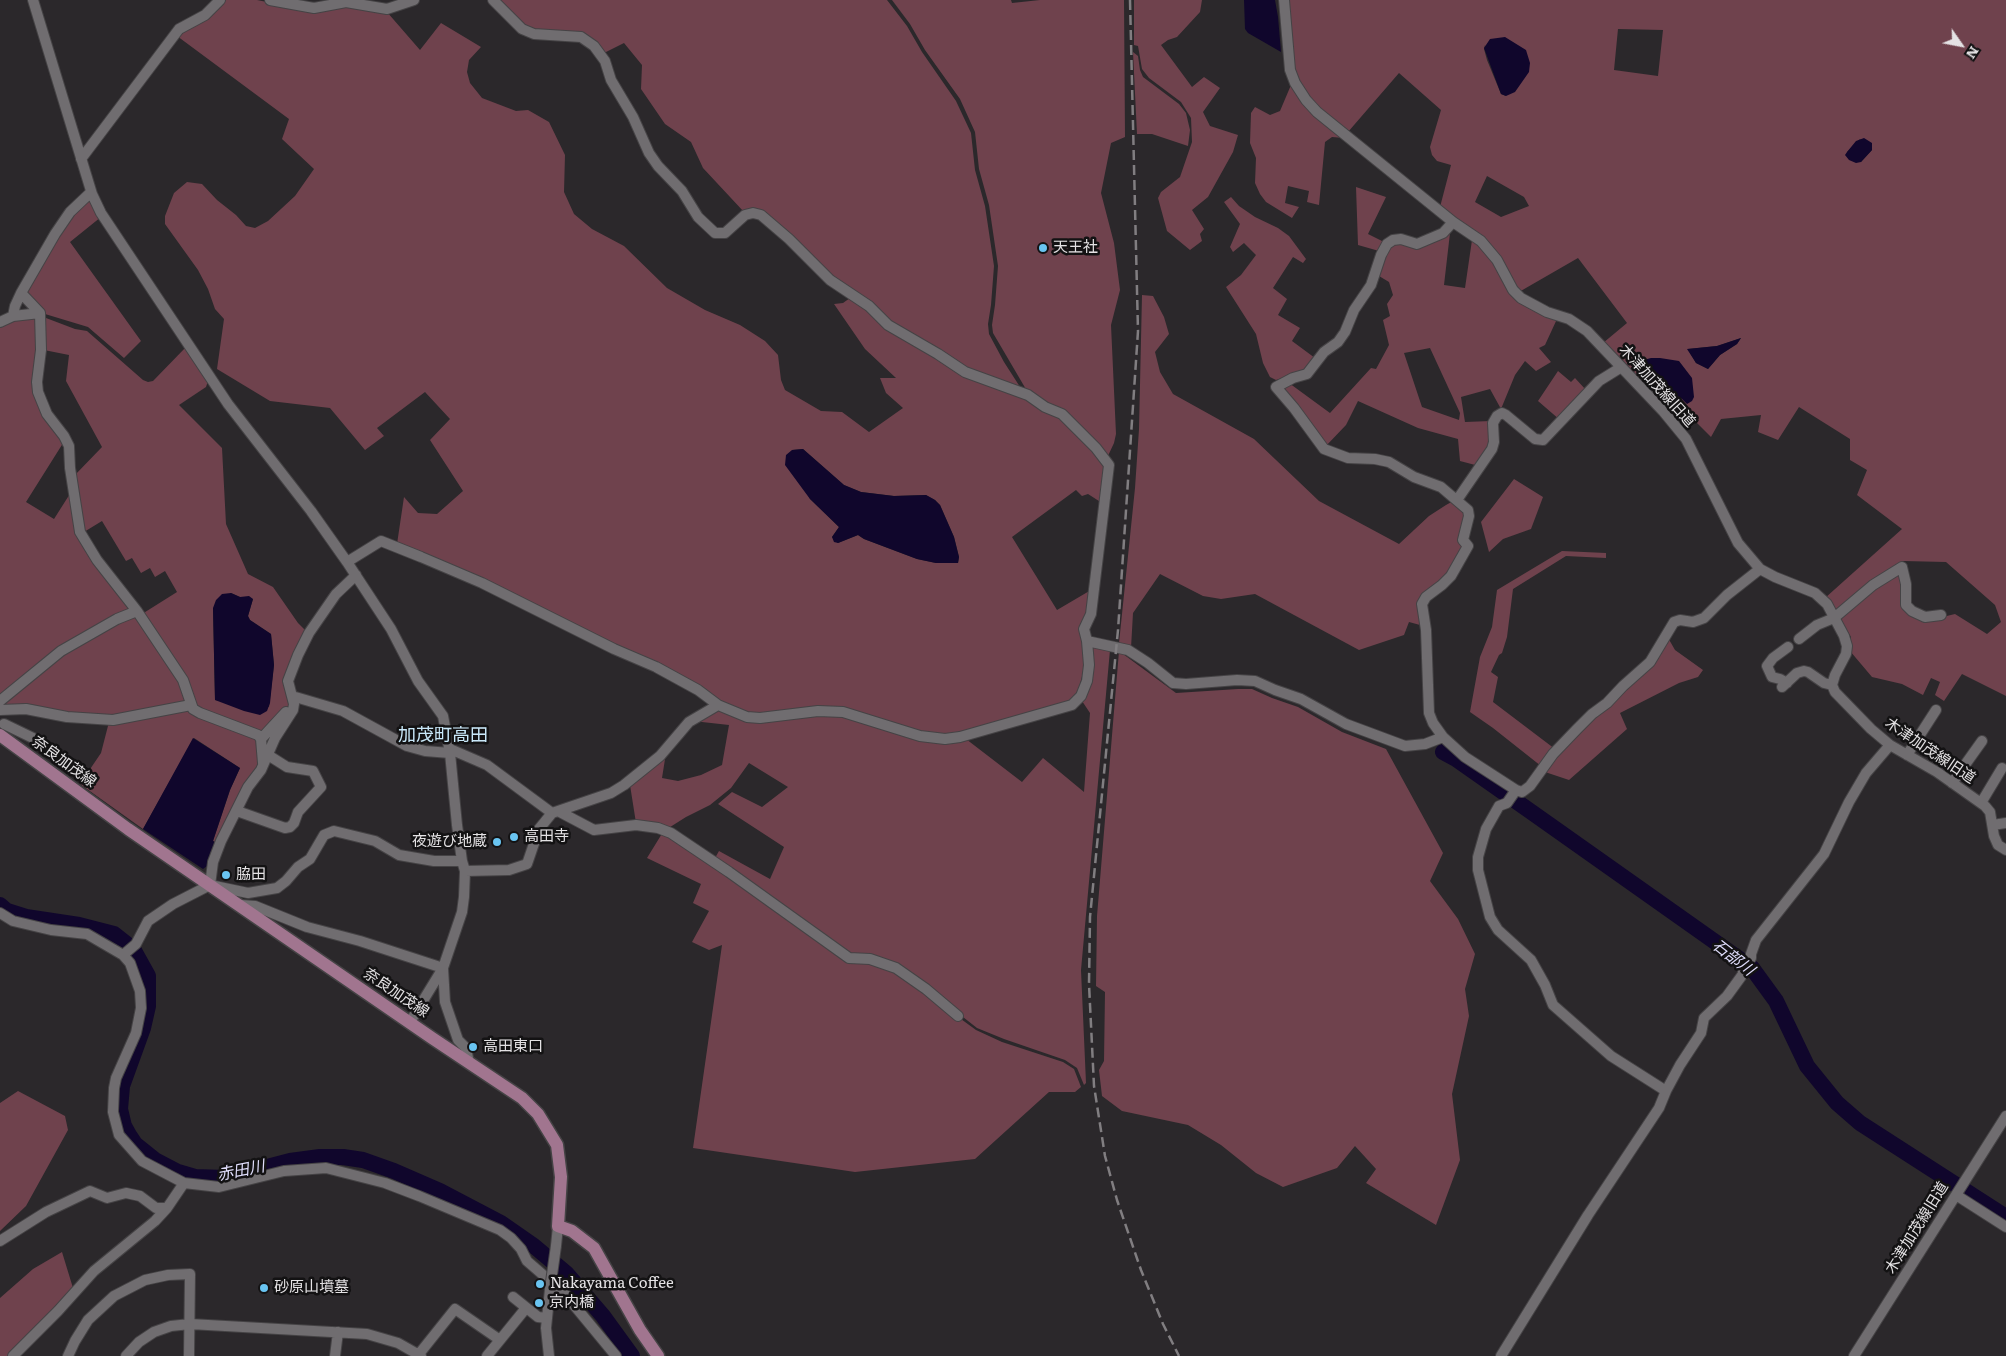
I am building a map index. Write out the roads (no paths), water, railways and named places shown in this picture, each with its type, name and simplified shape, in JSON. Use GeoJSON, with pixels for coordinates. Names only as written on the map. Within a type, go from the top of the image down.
{"type":"FeatureCollection","features":[{"type":"Feature","properties":{"kind":"main road","name":"奈良加茂線"},"geometry":{"type":"LineString","coordinates":[[1,728],[112,818],[522,1098],[538,1114],[557,1145],[561,1177],[558,1226]]}},
{"type":"Feature","properties":{"kind":"main road"},"geometry":{"type":"LineString","coordinates":[[558,1226],[572,1231],[594,1248],[640,1330],[658,1356]]}},
{"type":"Feature","properties":{"kind":"street"},"geometry":{"type":"LineString","coordinates":[[33,0],[81,160],[92,194],[101,213],[228,404],[311,511],[356,575],[390,629],[418,681],[443,716],[450,751],[463,866],[462,912],[443,968],[410,1022]]}},
{"type":"Feature","properties":{"kind":"street"},"geometry":{"type":"LineString","coordinates":[[81,160],[179,29],[205,15],[220,0]]}},
{"type":"Feature","properties":{"kind":"street"},"geometry":{"type":"LineString","coordinates":[[270,0],[314,8],[346,2],[387,9],[414,0]]}},
{"type":"Feature","properties":{"kind":"street"},"geometry":{"type":"LineString","coordinates":[[347,562],[381,541],[482,582],[614,649],[656,667],[698,690],[718,705],[741,716],[754,718],[818,711],[843,712],[930,738],[960,737],[1055,711],[1076,702],[1082,696],[1087,681],[1089,665],[1084,629],[1091,614],[1109,465],[1083,434],[1062,414],[1045,407],[1028,395],[965,372],[888,325],[869,306],[830,280],[761,215],[753,213],[745,215],[725,234],[715,232],[698,217],[682,191],[658,166],[649,153],[633,117],[615,89],[605,61],[594,46],[581,37],[534,34],[522,29],[493,0]]}},
{"type":"Feature","properties":{"kind":"street","name":"木津加茂線旧道"},"geometry":{"type":"LineString","coordinates":[[1284,0],[1288,59],[1290,70],[1299,92],[1317,112],[1453,222],[1481,241],[1496,260],[1510,286],[1521,298],[1547,312],[1575,322],[1594,338],[1620,368],[1663,411],[1686,439],[1738,543],[1760,569],[1815,593],[1827,604],[1846,641],[1847,650],[1832,685],[1835,692],[1890,746],[1952,783],[1981,803],[1990,812],[1994,836],[1998,845],[2006,850]]}},
{"type":"Feature","properties":{"kind":"street"},"geometry":{"type":"LineString","coordinates":[[13,316],[21,293],[54,234],[70,212],[89,194],[92,194]]}},
{"type":"Feature","properties":{"kind":"street"},"geometry":{"type":"LineString","coordinates":[[1453,222],[1443,233],[1416,244],[1401,239],[1393,240],[1387,244],[1381,255],[1371,285],[1354,310],[1345,332],[1338,342],[1324,352],[1307,374],[1293,378],[1276,387],[1324,449],[1348,458],[1380,459],[1389,462],[1414,477],[1437,485],[1469,512],[1463,540],[1468,546],[1451,576],[1426,597],[1422,604],[1426,630],[1429,713],[1433,723],[1443,736],[1465,757],[1515,792],[1522,792],[1530,786],[1553,754],[1577,729],[1592,714],[1607,704],[1623,686],[1650,662],[1674,622],[1680,620],[1693,622],[1704,618],[1727,595],[1760,569]]}},
{"type":"Feature","properties":{"kind":"street"},"geometry":{"type":"LineString","coordinates":[[21,293],[40,313],[41,350],[37,382],[38,392],[47,414],[64,436],[69,446],[70,468],[80,532],[97,560],[137,611],[183,680],[191,705],[200,714],[256,733],[261,739],[266,760]]}},
{"type":"Feature","properties":{"kind":"street"},"geometry":{"type":"LineString","coordinates":[[0,322],[13,316],[40,313]]}},
{"type":"Feature","properties":{"kind":"street"},"geometry":{"type":"LineString","coordinates":[[1457,500],[1492,449],[1494,442],[1493,423],[1497,416],[1502,413],[1506,415],[1535,439],[1542,440],[1599,382],[1620,368]]}},
{"type":"Feature","properties":{"kind":"street"},"geometry":{"type":"LineString","coordinates":[[1799,639],[1817,625],[1834,618],[1872,585],[1902,568],[1906,584],[1906,605],[1912,611],[1925,617],[1941,615]]}},
{"type":"Feature","properties":{"kind":"street"},"geometry":{"type":"LineString","coordinates":[[210,885],[213,862],[218,848],[248,787],[261,770],[293,700],[288,681],[291,671],[309,633],[336,594],[356,575]]}},
{"type":"Feature","properties":{"kind":"street"},"geometry":{"type":"LineString","coordinates":[[0,701],[61,651],[117,619],[137,611]]}},
{"type":"Feature","properties":{"kind":"street"},"geometry":{"type":"LineString","coordinates":[[1087,641],[1128,650],[1173,683],[1255,681],[1301,699],[1346,724],[1405,746],[1425,744],[1443,736]]}},
{"type":"Feature","properties":{"kind":"street"},"geometry":{"type":"LineString","coordinates":[[1788,647],[1773,658],[1767,666],[1772,677],[1780,679],[1785,685],[1797,673],[1804,671],[1824,684],[1832,685]]}},
{"type":"Feature","properties":{"kind":"street"},"geometry":{"type":"LineString","coordinates":[[261,739],[293,700]]}},
{"type":"Feature","properties":{"kind":"street"},"geometry":{"type":"LineString","coordinates":[[293,700],[342,711],[407,746],[425,751],[450,751],[487,765],[555,812],[594,830],[643,825],[671,833],[849,958],[879,961],[896,968],[926,989],[958,1016]]}},
{"type":"Feature","properties":{"kind":"street"},"geometry":{"type":"LineString","coordinates":[[0,710],[26,709],[67,717],[113,720],[191,705]]}},
{"type":"Feature","properties":{"kind":"street"},"geometry":{"type":"LineString","coordinates":[[123,955],[134,946],[148,921],[174,904],[210,885],[248,893],[277,888],[310,858],[324,835],[334,831],[375,842],[399,855],[463,866],[509,870],[528,864],[539,829],[555,812],[624,786],[660,756],[689,722],[718,705]]}},
{"type":"Feature","properties":{"kind":"street"},"geometry":{"type":"LineString","coordinates":[[1907,755],[1936,710]]}},
{"type":"Feature","properties":{"kind":"street"},"geometry":{"type":"LineString","coordinates":[[1,728],[33,738]]}},
{"type":"Feature","properties":{"kind":"street"},"geometry":{"type":"LineString","coordinates":[[1952,783],[1982,741]]}},
{"type":"Feature","properties":{"kind":"street"},"geometry":{"type":"LineString","coordinates":[[1501,1356],[1588,1215],[1659,1108],[1666,1090],[1701,1033],[1704,1018],[1727,996],[1743,974],[1743,969],[1751,958],[1756,940],[1824,854],[1849,802],[1866,773],[1890,746]]}},
{"type":"Feature","properties":{"kind":"street"},"geometry":{"type":"LineString","coordinates":[[237,811],[285,828],[290,827],[294,823],[298,812],[321,787],[313,770],[287,767],[266,760]]}},
{"type":"Feature","properties":{"kind":"street"},"geometry":{"type":"LineString","coordinates":[[1981,803],[2002,768]]}},
{"type":"Feature","properties":{"kind":"street"},"geometry":{"type":"LineString","coordinates":[[1515,792],[1507,803],[1499,806],[1486,829],[1478,857],[1478,870],[1490,917],[1498,930],[1531,960],[1545,985],[1553,1005],[1598,1046],[1666,1090]]}},
{"type":"Feature","properties":{"kind":"street"},"geometry":{"type":"LineString","coordinates":[[1993,825],[2005,823]]}},
{"type":"Feature","properties":{"kind":"street"},"geometry":{"type":"LineString","coordinates":[[241,905],[255,906],[307,926],[360,940],[443,968]]}},
{"type":"Feature","properties":{"kind":"street"},"geometry":{"type":"LineString","coordinates":[[0,913],[22,923],[51,930],[86,934],[123,955],[134,973],[140,991],[141,1008],[136,1033],[116,1078],[113,1112],[116,1127],[124,1142],[142,1161],[184,1183],[219,1187],[284,1171],[326,1168],[385,1183],[419,1196],[500,1230],[511,1238],[521,1249],[527,1261],[564,1292],[616,1356]]}},
{"type":"Feature","properties":{"kind":"street"},"geometry":{"type":"LineString","coordinates":[[443,968],[446,1002],[458,1040],[466,1048],[469,1063]]}},
{"type":"Feature","properties":{"kind":"street","name":"木津加茂線旧道"},"geometry":{"type":"LineString","coordinates":[[1854,1356],[2006,1116]]}},
{"type":"Feature","properties":{"kind":"street"},"geometry":{"type":"LineString","coordinates":[[13,1356],[58,1311],[94,1271],[155,1222],[184,1183]]}},
{"type":"Feature","properties":{"kind":"street"},"geometry":{"type":"LineString","coordinates":[[0,1241],[46,1212],[90,1191],[107,1198],[126,1193],[140,1196],[156,1208],[167,1208]]}},
{"type":"Feature","properties":{"kind":"street"},"geometry":{"type":"LineString","coordinates":[[1956,1194],[2006,1227]]}},
{"type":"Feature","properties":{"kind":"street"},"geometry":{"type":"LineString","coordinates":[[549,1356],[546,1338],[547,1318],[558,1226]]}},
{"type":"Feature","properties":{"kind":"street"},"geometry":{"type":"LineString","coordinates":[[68,1356],[81,1330],[100,1307],[124,1290],[156,1277],[190,1274],[189,1356]]}},
{"type":"Feature","properties":{"kind":"street"},"geometry":{"type":"LineString","coordinates":[[513,1297],[538,1317],[547,1318]]}},
{"type":"Feature","properties":{"kind":"street"},"geometry":{"type":"LineString","coordinates":[[486,1356],[526,1308]]}},
{"type":"Feature","properties":{"kind":"street"},"geometry":{"type":"LineString","coordinates":[[126,1356],[138,1342],[154,1332],[171,1326],[190,1324],[367,1334],[384,1338],[420,1355],[455,1309],[500,1340]]}},
{"type":"Feature","properties":{"kind":"street"},"geometry":{"type":"LineString","coordinates":[[336,1356],[338,1332]]}},
{"type":"Feature","properties":{"kind":"waterway","name":"石部川"},"geometry":{"type":"LineString","coordinates":[[1443,752],[1456,759],[1752,968],[1776,1001],[1807,1066],[1837,1103],[1860,1123],[2006,1217]]}},
{"type":"Feature","properties":{"kind":"waterway","name":"赤田川"},"geometry":{"type":"LineString","coordinates":[[0,905],[7,911],[26,917],[79,925],[114,934],[133,949],[148,976],[148,1006],[143,1028],[122,1086],[120,1109],[124,1126],[135,1144],[155,1160],[178,1172],[195,1177],[225,1178],[290,1161],[320,1157],[343,1157],[363,1160],[394,1171],[440,1191],[501,1223],[534,1246],[566,1273],[603,1316],[632,1356]]}},
{"type":"Feature","properties":{"kind":"railway"},"geometry":{"type":"LineString","coordinates":[[1130,0],[1138,331],[1118,630],[1090,917],[1089,984],[1094,1086],[1105,1156],[1117,1200],[1141,1270],[1163,1324],[1179,1356]]}},
{"type":"Feature","properties":{"kind":"place","name":"天王社"},"geometry":{"type":"Point","coordinates":[1043,248]}},
{"type":"Feature","properties":{"kind":"place","name":"高田寺"},"geometry":{"type":"Point","coordinates":[514,837]}},
{"type":"Feature","properties":{"kind":"place","name":"夜遊び地蔵"},"geometry":{"type":"Point","coordinates":[497,842]}},
{"type":"Feature","properties":{"kind":"place","name":"脇田"},"geometry":{"type":"Point","coordinates":[226,875]}},
{"type":"Feature","properties":{"kind":"place","name":"高田東口"},"geometry":{"type":"Point","coordinates":[473,1047]}},
{"type":"Feature","properties":{"kind":"place","name":"Nakayama Coffee"},"geometry":{"type":"Point","coordinates":[540,1284]}},
{"type":"Feature","properties":{"kind":"place","name":"砂原山墳墓"},"geometry":{"type":"Point","coordinates":[264,1288]}},
{"type":"Feature","properties":{"kind":"place","name":"京内橋"},"geometry":{"type":"Point","coordinates":[539,1303]}},
{"type":"Feature","properties":{"kind":"district","name":"加茂町高田"},"geometry":{"type":"Point","coordinates":[443,736]}}]}
